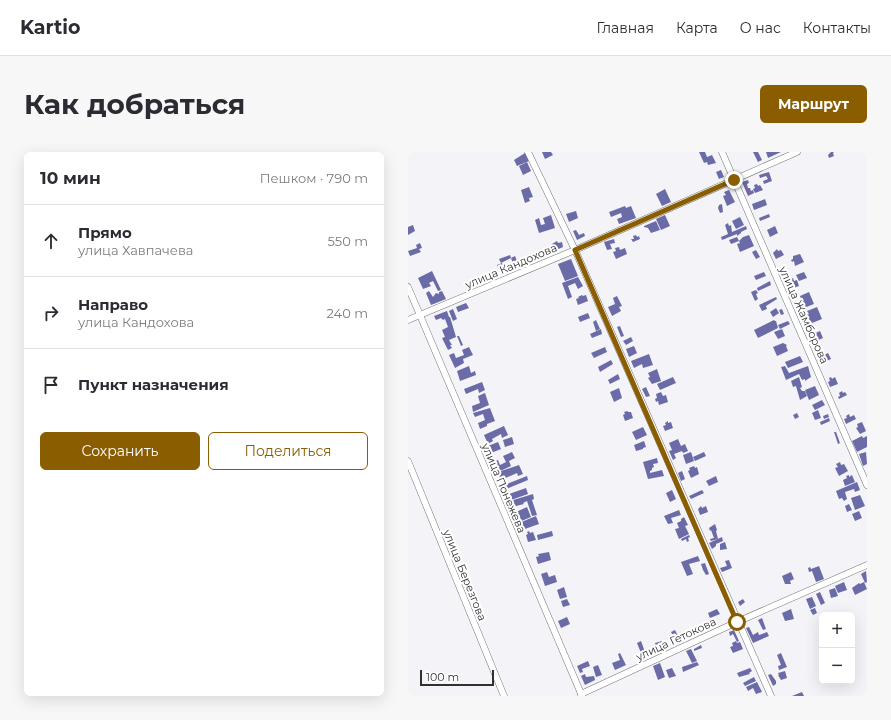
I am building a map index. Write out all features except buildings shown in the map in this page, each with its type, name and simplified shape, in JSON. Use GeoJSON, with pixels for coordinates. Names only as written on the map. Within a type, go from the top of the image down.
{"type":"FeatureCollection","features":[{"type":"Feature","properties":{"kind":"street"},"geometry":{"type":"LineString","coordinates":[[528,152],[575,250],[737,622],[771,696]]}},
{"type":"Feature","properties":{"kind":"street","name":"улица Жамборова"},"geometry":{"type":"LineString","coordinates":[[722,152],[867,485]]}},
{"type":"Feature","properties":{"kind":"street","name":"улица Кандохова"},"geometry":{"type":"LineString","coordinates":[[408,320],[575,250],[798,152]]}},
{"type":"Feature","properties":{"kind":"street","name":"улица Понежева"},"geometry":{"type":"LineString","coordinates":[[408,287],[582,695]]}},
{"type":"Feature","properties":{"kind":"street","name":"улица Березгова"},"geometry":{"type":"LineString","coordinates":[[408,461],[504,696]]}},
{"type":"Feature","properties":{"kind":"street","name":"улица Гетокова"},"geometry":{"type":"LineString","coordinates":[[582,695],[737,622],[867,565]]}},
{"type":"Feature","properties":{"kind":"route"},"geometry":{"type":"LineString","coordinates":[[734,180],[575,250],[737,622]]}}]}
